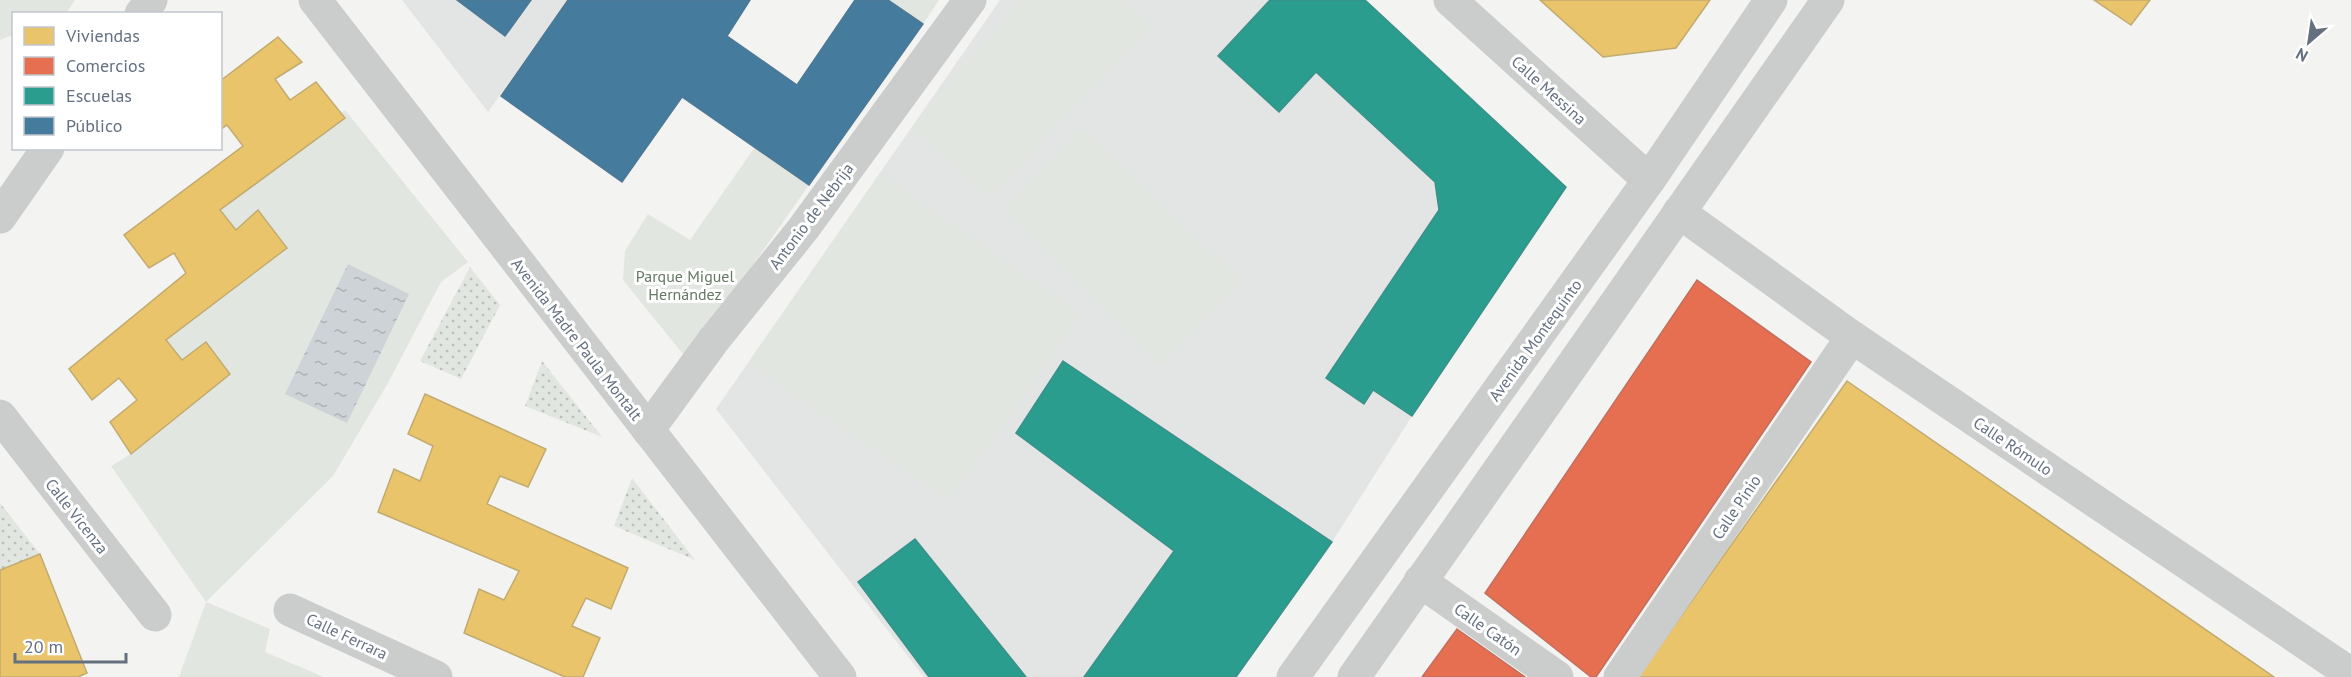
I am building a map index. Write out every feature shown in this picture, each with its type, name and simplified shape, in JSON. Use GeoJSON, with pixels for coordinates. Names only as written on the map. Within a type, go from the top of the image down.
{"type":"FeatureCollection","features":[{"type":"Feature","properties":{"kind":"street","name":"Avenida Madre Paula Montalt"},"geometry":{"type":"LineString","coordinates":[[315,0],[840,677]]}},
{"type":"Feature","properties":{"kind":"street","name":"Antonio de Nebrija"},"geometry":{"type":"LineString","coordinates":[[648,429],[713,341],[802,229],[970,0]]}},
{"type":"Feature","properties":{"kind":"street","name":"Calle Messina"},"geometry":{"type":"LineString","coordinates":[[1450,0],[1649,180]]}},
{"type":"Feature","properties":{"kind":"street","name":"Avenida Montequinto"},"geometry":{"type":"LineString","coordinates":[[1293,677],[1649,180],[1771,0]]}},
{"type":"Feature","properties":{"kind":"street"},"geometry":{"type":"LineString","coordinates":[[1354,677],[1828,0]]}},
{"type":"Feature","properties":{"kind":"street"},"geometry":{"type":"LineString","coordinates":[[0,217],[47,150]]}},
{"type":"Feature","properties":{"kind":"street","name":"Calle Rómulo"},"geometry":{"type":"LineString","coordinates":[[1679,212],[1852,337],[2351,674]]}},
{"type":"Feature","properties":{"kind":"street","name":"Calle Pinio"},"geometry":{"type":"LineString","coordinates":[[1620,677],[1852,337]]}},
{"type":"Feature","properties":{"kind":"street","name":"Calle Vicenza"},"geometry":{"type":"LineString","coordinates":[[0,416],[155,615]]}},
{"type":"Feature","properties":{"kind":"street","name":"Calle Catón"},"geometry":{"type":"LineString","coordinates":[[1420,581],[1557,677]]}},
{"type":"Feature","properties":{"kind":"street","name":"Calle Ferrara"},"geometry":{"type":"LineString","coordinates":[[290,610],[436,677]]}},
{"type":"Feature","properties":{"kind":"shaded area"},"geometry":{"type":"Polygon","coordinates":[[[402,0],[567,0],[488,112],[402,0]]]}},
{"type":"Feature","properties":{"kind":"shaded area"},"geometry":{"type":"Polygon","coordinates":[[[1000,0],[1365,0],[1566,187],[1412,416],[1332,542],[1236,677],[924,677],[716,409],[1000,0]]]}},
{"type":"Feature","properties":{"kind":"green space"},"geometry":{"type":"Polygon","coordinates":[[[0,0],[75,0],[67,12],[12,12],[12,35],[0,40],[0,0]]]}},
{"type":"Feature","properties":{"kind":"green space"},"geometry":{"type":"Polygon","coordinates":[[[889,0],[939,0],[923,24],[889,0]]]}},
{"type":"Feature","properties":{"kind":"green space"},"geometry":{"type":"Polygon","coordinates":[[[1022,0],[1122,0],[1151,25],[990,197],[911,128],[1022,0]]]}},
{"type":"Feature","properties":{"kind":"green space"},"geometry":{"type":"Polygon","coordinates":[[[345,110],[468,262],[441,282],[388,383],[333,476],[206,602],[111,466],[131,454],[230,374],[182,360],[166,340],[287,249],[258,210],[236,230],[220,210],[345,110]]]}},
{"type":"Feature","properties":{"kind":"green space"},"geometry":{"type":"Polygon","coordinates":[[[1081,127],[1241,280],[1161,366],[1004,210],[1081,127]]]}},
{"type":"Feature","properties":{"kind":"green space","name":"Parque Miguel Hernández"},"geometry":{"type":"Polygon","coordinates":[[[755,147],[809,185],[687,359],[623,280],[625,251],[648,214],[690,240],[755,147]]]}},
{"type":"Feature","properties":{"kind":"green space"},"geometry":{"type":"Polygon","coordinates":[[[880,173],[1081,315],[949,501],[748,363],[880,173]]]}},
{"type":"Feature","properties":{"kind":"green space"},"geometry":{"type":"Polygon","coordinates":[[[470,267],[500,305],[461,379],[420,361],[470,267]]]}},
{"type":"Feature","properties":{"kind":"green space"},"geometry":{"type":"Polygon","coordinates":[[[542,361],[602,437],[525,406],[542,361]]]}},
{"type":"Feature","properties":{"kind":"green space"},"geometry":{"type":"Polygon","coordinates":[[[632,478],[695,560],[614,526],[632,478]]]}},
{"type":"Feature","properties":{"kind":"green space"},"geometry":{"type":"Polygon","coordinates":[[[0,503],[40,554],[0,570],[0,503]]]}},
{"type":"Feature","properties":{"kind":"green space"},"geometry":{"type":"Polygon","coordinates":[[[206,602],[270,629],[265,652],[324,677],[179,677],[206,602]]]}},
{"type":"Feature","properties":{"kind":"water"},"geometry":{"type":"Polygon","coordinates":[[[348,264],[409,294],[347,423],[285,394],[348,264]]]}},
{"type":"Feature","properties":{"kind":"building: Viviendas"},"geometry":{"type":"Polygon","coordinates":[[[1540,0],[1710,0],[1676,48],[1603,57],[1540,0]]]}},
{"type":"Feature","properties":{"kind":"building: Viviendas"},"geometry":{"type":"Polygon","coordinates":[[[2094,0],[2150,0],[2131,25],[2094,0]]]}},
{"type":"Feature","properties":{"kind":"building: Viviendas"},"geometry":{"type":"Polygon","coordinates":[[[278,37],[302,62],[275,79],[290,100],[316,82],[345,118],[220,210],[236,230],[258,210],[287,248],[166,340],[182,360],[206,342],[230,374],[131,454],[110,422],[137,400],[119,378],[92,400],[69,369],[186,273],[174,253],[149,268],[124,235],[243,146],[227,125],[222,129],[222,79],[278,37]]]}},
{"type":"Feature","properties":{"kind":"building: Viviendas"},"geometry":{"type":"Polygon","coordinates":[[[1847,381],[2274,677],[1638,677],[1847,381]]]}},
{"type":"Feature","properties":{"kind":"building: Viviendas"},"geometry":{"type":"Polygon","coordinates":[[[425,394],[546,449],[528,487],[500,476],[487,504],[628,568],[611,609],[586,598],[572,626],[600,638],[583,677],[565,677],[464,633],[479,589],[504,600],[519,571],[378,512],[394,469],[420,481],[433,446],[408,434],[425,394]]]}},
{"type":"Feature","properties":{"kind":"building: Viviendas"},"geometry":{"type":"Polygon","coordinates":[[[40,554],[87,673],[78,677],[0,677],[0,570],[40,554]]]}},
{"type":"Feature","properties":{"kind":"building: Comercios"},"geometry":{"type":"Polygon","coordinates":[[[1697,280],[1811,362],[1596,677],[1591,677],[1485,593],[1697,280]]]}},
{"type":"Feature","properties":{"kind":"building: Comercios"},"geometry":{"type":"Polygon","coordinates":[[[1457,629],[1525,677],[1422,677],[1457,629]]]}},
{"type":"Feature","properties":{"kind":"building: Escuelas"},"geometry":{"type":"Polygon","coordinates":[[[1270,0],[1365,0],[1566,187],[1412,416],[1373,390],[1364,404],[1326,378],[1439,210],[1435,182],[1316,72],[1279,112],[1218,56],[1270,0]]]}},
{"type":"Feature","properties":{"kind":"building: Escuelas"},"geometry":{"type":"Polygon","coordinates":[[[1063,361],[1332,542],[1236,677],[1084,677],[1174,551],[1016,433],[1063,361]]]}},
{"type":"Feature","properties":{"kind":"building: Escuelas"},"geometry":{"type":"Polygon","coordinates":[[[915,539],[1026,677],[929,677],[858,582],[915,539]]]}},
{"type":"Feature","properties":{"kind":"building: Público"},"geometry":{"type":"Polygon","coordinates":[[[457,0],[531,0],[505,36],[457,0]]]}},
{"type":"Feature","properties":{"kind":"building: Público"},"geometry":{"type":"Polygon","coordinates":[[[568,0],[750,0],[727,36],[797,85],[855,0],[888,0],[923,24],[809,185],[682,97],[622,182],[501,96],[568,0]]]}}]}
